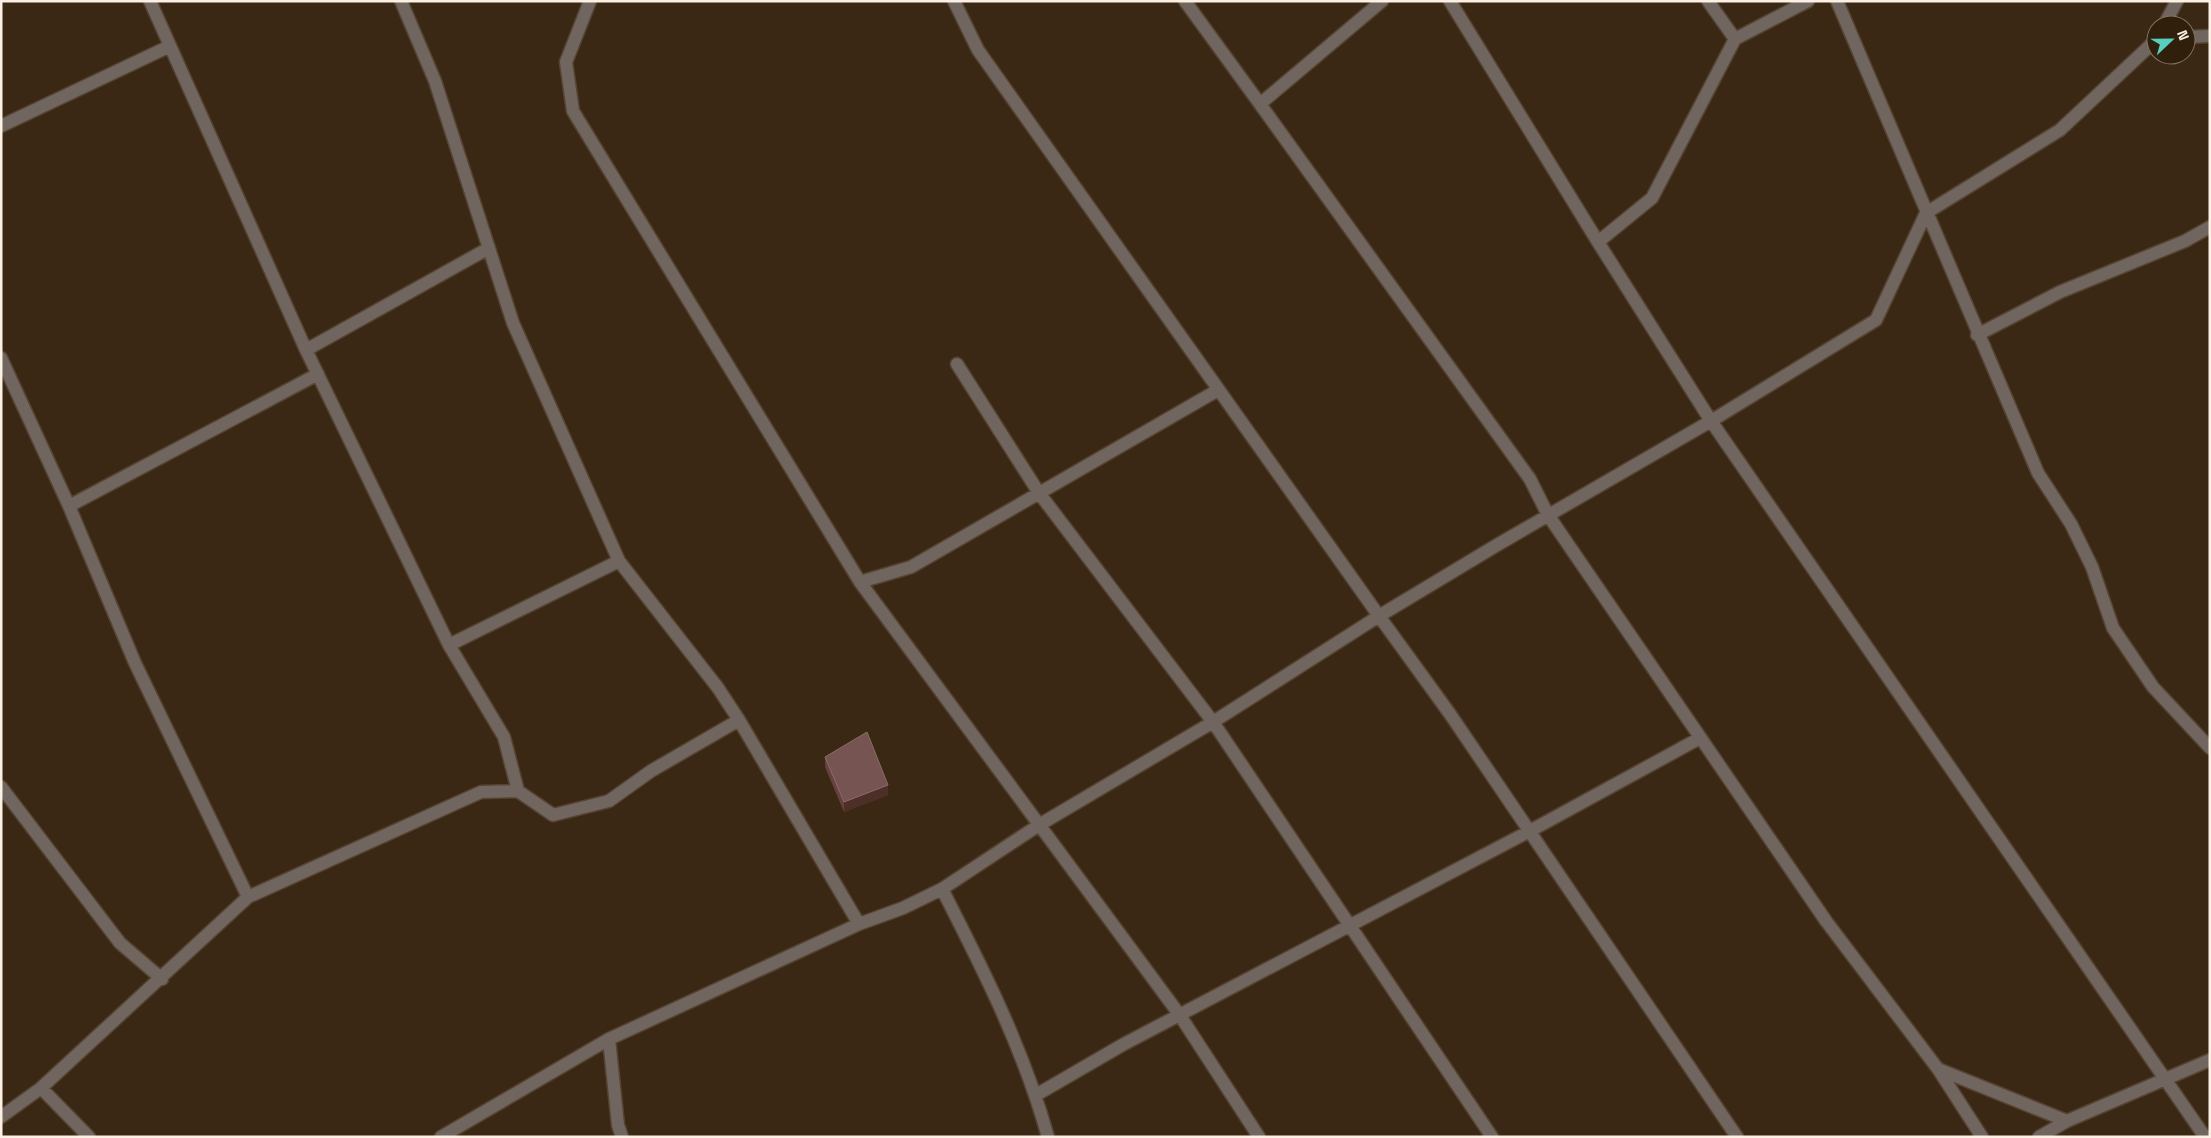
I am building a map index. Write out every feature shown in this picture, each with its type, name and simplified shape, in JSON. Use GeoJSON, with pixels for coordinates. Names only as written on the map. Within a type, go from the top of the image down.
{"type":"FeatureCollection","features":[{"type":"Feature","properties":{"kind":"street"},"geometry":{"type":"LineString","coordinates":[[150,1],[306,350],[449,645],[504,737],[518,791]]}},
{"type":"Feature","properties":{"kind":"street"},"geometry":{"type":"LineString","coordinates":[[401,1],[435,81],[513,323],[619,561],[718,688],[739,720],[858,924]]}},
{"type":"Feature","properties":{"kind":"street"},"geometry":{"type":"LineString","coordinates":[[590,1],[566,62],[573,112],[860,582],[1179,1014],[1259,1137]]}},
{"type":"Feature","properties":{"kind":"street"},"geometry":{"type":"LineString","coordinates":[[954,1],[978,50],[1378,616],[1450,714],[1528,832],[1737,1137]]}},
{"type":"Feature","properties":{"kind":"street"},"geometry":{"type":"LineString","coordinates":[[1185,1],[1530,479],[1548,515],[1700,738],[1826,921],[1938,1069],[1982,1137]]}},
{"type":"Feature","properties":{"kind":"street"},"geometry":{"type":"LineString","coordinates":[[1260,104],[1382,1]]}},
{"type":"Feature","properties":{"kind":"street"},"geometry":{"type":"LineString","coordinates":[[1450,1],[1711,421],[2205,1137]]}},
{"type":"Feature","properties":{"kind":"street"},"geometry":{"type":"LineString","coordinates":[[1708,1],[1735,39]]}},
{"type":"Feature","properties":{"kind":"street"},"geometry":{"type":"LineString","coordinates":[[1598,242],[1652,198],[1735,39],[1808,1]]}},
{"type":"Feature","properties":{"kind":"street"},"geometry":{"type":"LineString","coordinates":[[1837,1],[1977,335],[2038,473],[2072,524],[2092,567],[2113,628],[2154,687],[2210,748]]}},
{"type":"Feature","properties":{"kind":"street"},"geometry":{"type":"LineString","coordinates":[[2169,15],[2177,1]]}},
{"type":"Feature","properties":{"kind":"street"},"geometry":{"type":"LineString","coordinates":[[2196,37],[2210,36]]}},
{"type":"Feature","properties":{"kind":"street"},"geometry":{"type":"LineString","coordinates":[[1,126],[170,46]]}},
{"type":"Feature","properties":{"kind":"street"},"geometry":{"type":"LineString","coordinates":[[442,1137],[609,1039],[858,924],[903,908],[942,889],[1039,825],[1213,722],[1378,616],[1711,421],[1876,320],[1926,213],[2060,130],[2146,49]]}},
{"type":"Feature","properties":{"kind":"street"},"geometry":{"type":"LineString","coordinates":[[1977,335],[2060,292],[2185,241],[2210,227]]}},
{"type":"Feature","properties":{"kind":"street"},"geometry":{"type":"LineString","coordinates":[[306,350],[489,248]]}},
{"type":"Feature","properties":{"kind":"street"},"geometry":{"type":"LineString","coordinates":[[1,358],[69,506],[135,663],[248,897]]}},
{"type":"Feature","properties":{"kind":"street"},"geometry":{"type":"LineString","coordinates":[[957,364],[1039,493],[1213,722],[1492,1137]]}},
{"type":"Feature","properties":{"kind":"street"},"geometry":{"type":"LineString","coordinates":[[69,506],[318,374]]}},
{"type":"Feature","properties":{"kind":"street"},"geometry":{"type":"LineString","coordinates":[[860,582],[911,567],[1218,390]]}},
{"type":"Feature","properties":{"kind":"street"},"geometry":{"type":"LineString","coordinates":[[449,645],[619,561]]}},
{"type":"Feature","properties":{"kind":"street"},"geometry":{"type":"LineString","coordinates":[[1,1117],[41,1088],[162,979],[248,897],[481,792],[518,791],[553,814],[609,800],[651,771],[739,720]]}},
{"type":"Feature","properties":{"kind":"street"},"geometry":{"type":"LineString","coordinates":[[1036,1095],[1179,1014],[1528,832],[1700,738]]}},
{"type":"Feature","properties":{"kind":"street"},"geometry":{"type":"LineString","coordinates":[[1,787],[120,943],[162,979]]}},
{"type":"Feature","properties":{"kind":"street"},"geometry":{"type":"LineString","coordinates":[[942,889],[999,1000],[1036,1095],[1048,1137]]}},
{"type":"Feature","properties":{"kind":"street"},"geometry":{"type":"LineString","coordinates":[[609,1039],[618,1125],[622,1137]]}},
{"type":"Feature","properties":{"kind":"street"},"geometry":{"type":"LineString","coordinates":[[2039,1137],[2067,1121],[2210,1060]]}},
{"type":"Feature","properties":{"kind":"street"},"geometry":{"type":"LineString","coordinates":[[1938,1069],[2067,1121]]}},
{"type":"Feature","properties":{"kind":"street"},"geometry":{"type":"LineString","coordinates":[[41,1088],[89,1137]]}},
{"type":"Feature","properties":{"kind":"building"},"geometry":{"type":"Polygon","coordinates":[[[867,732],[888,785],[844,802],[825,757],[867,732]]]}}]}
